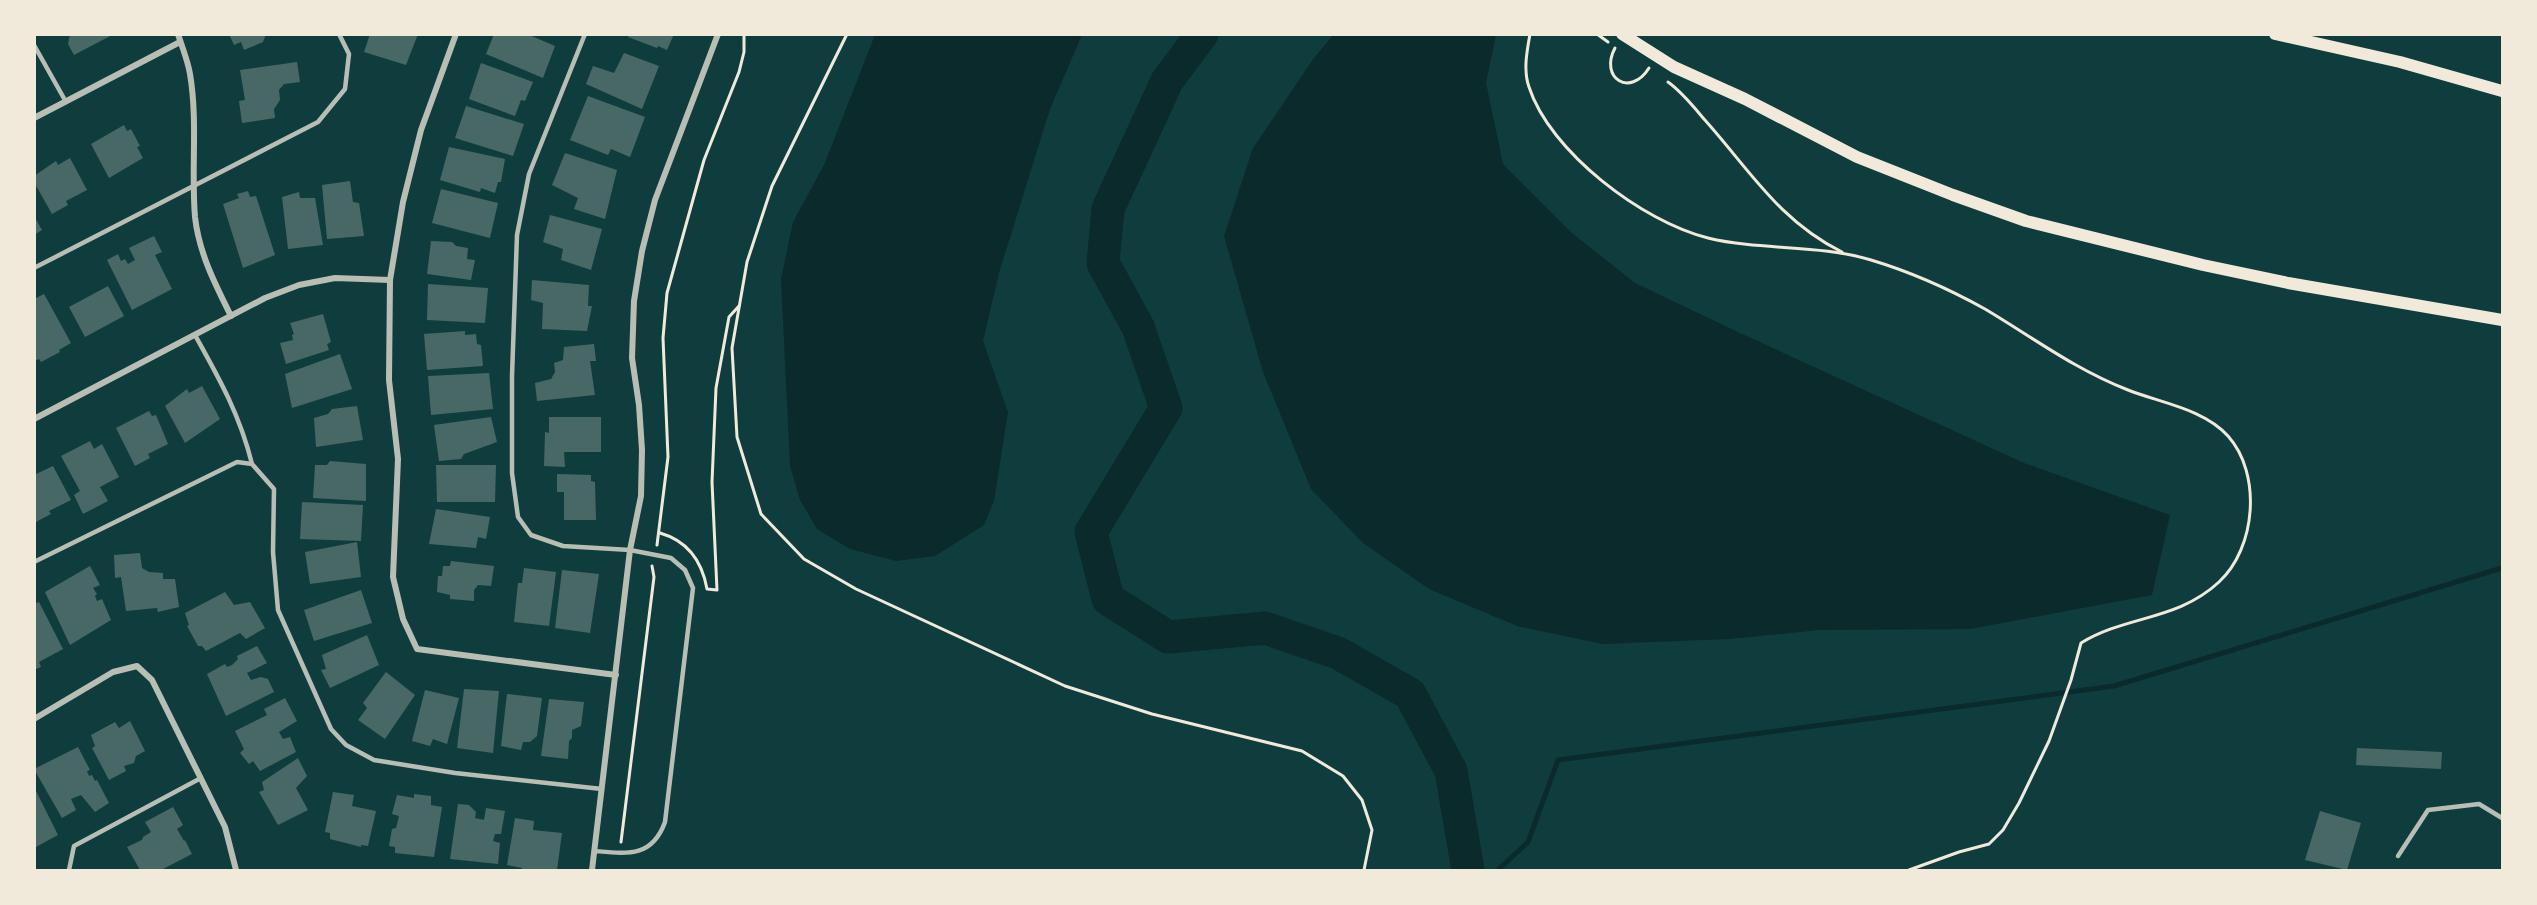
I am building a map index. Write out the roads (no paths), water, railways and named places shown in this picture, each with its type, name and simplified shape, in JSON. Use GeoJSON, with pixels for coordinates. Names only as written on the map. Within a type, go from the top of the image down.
{"type":"FeatureCollection","features":[{"type":"Feature","properties":{"kind":"main road"},"geometry":{"type":"LineString","coordinates":[[1622,34],[1674,68],[1745,99],[1857,157],[2026,221],[2277,281],[2502,320]]}},
{"type":"Feature","properties":{"kind":"main road"},"geometry":{"type":"LineString","coordinates":[[2275,34],[2400,62],[2502,91]]}},
{"type":"Feature","properties":{"kind":"street"},"geometry":{"type":"LineString","coordinates":[[178,34],[190,72],[193,106],[195,218],[211,276],[231,316]]}},
{"type":"Feature","properties":{"kind":"street"},"geometry":{"type":"LineString","coordinates":[[456,34],[421,130],[403,202],[390,280],[389,380],[398,459],[393,577],[403,619],[417,649],[616,675]]}},
{"type":"Feature","properties":{"kind":"street"},"geometry":{"type":"LineString","coordinates":[[592,870],[630,550],[641,496],[639,405],[632,358],[634,301],[642,251],[655,200],[718,34]]}},
{"type":"Feature","properties":{"kind":"street"},"geometry":{"type":"LineString","coordinates":[[34,118],[180,42]]}},
{"type":"Feature","properties":{"kind":"street"},"geometry":{"type":"LineString","coordinates":[[34,419],[265,298],[299,285],[335,278],[390,280]]}},
{"type":"Feature","properties":{"kind":"street"},"geometry":{"type":"LineString","coordinates":[[34,719],[113,672],[137,666],[152,680],[225,827],[236,870]]}},
{"type":"Feature","properties":{"kind":"lane"},"geometry":{"type":"LineString","coordinates":[[34,268],[318,122],[345,89],[349,54],[339,34]]}},
{"type":"Feature","properties":{"kind":"lane"},"geometry":{"type":"LineString","coordinates":[[585,34],[529,174],[517,235],[512,376],[512,473],[518,518],[531,535],[563,546],[630,550],[671,558],[685,570],[693,588],[665,822],[661,832],[647,848],[629,854],[595,851]]}},
{"type":"Feature","properties":{"kind":"lane"},"geometry":{"type":"LineString","coordinates":[[34,45],[66,102]]}},
{"type":"Feature","properties":{"kind":"lane"},"geometry":{"type":"LineString","coordinates":[[195,335],[228,393],[244,431],[252,464],[274,489],[273,552],[278,610],[331,729],[346,745],[375,760],[455,773],[602,789]]}},
{"type":"Feature","properties":{"kind":"lane"},"geometry":{"type":"LineString","coordinates":[[34,562],[237,462],[252,464]]}},
{"type":"Feature","properties":{"kind":"lane"},"geometry":{"type":"LineString","coordinates":[[69,870],[74,846],[201,778]]}},
{"type":"Feature","properties":{"kind":"lane"},"geometry":{"type":"LineString","coordinates":[[2398,856],[2428,810],[2479,804],[2502,818]]}},
{"type":"Feature","properties":{"kind":"water"},"geometry":{"type":"Polygon","coordinates":[[[1334,34],[1496,35],[1486,83],[1503,164],[1572,233],[1635,283],[1740,333],[2024,463],[2170,515],[2152,595],[1970,629],[1820,630],[1729,639],[1603,644],[1517,626],[1429,589],[1363,543],[1311,489],[1263,372],[1224,236],[1253,148],[1314,58],[1334,34]]]}},
{"type":"Feature","properties":{"kind":"water"},"geometry":{"type":"Polygon","coordinates":[[[875,35],[1082,35],[1050,109],[999,273],[983,341],[1008,412],[994,501],[984,525],[935,556],[896,561],[850,549],[817,529],[800,500],[790,466],[781,279],[793,222],[824,165],[875,35]]]}},
{"type":"Feature","properties":{"kind":"waterway"},"geometry":{"type":"LineString","coordinates":[[1202,34],[1167,81],[1108,209],[1103,263],[1138,327],[1166,408],[1091,532],[1108,599],[1168,637],[1265,628],[1338,653],[1410,694],[1451,771],[1468,870]]}},
{"type":"Feature","properties":{"kind":"waterway"},"geometry":{"type":"LineString","coordinates":[[1498,870],[1528,842],[1558,760],[2114,686],[2502,568]]}}]}
